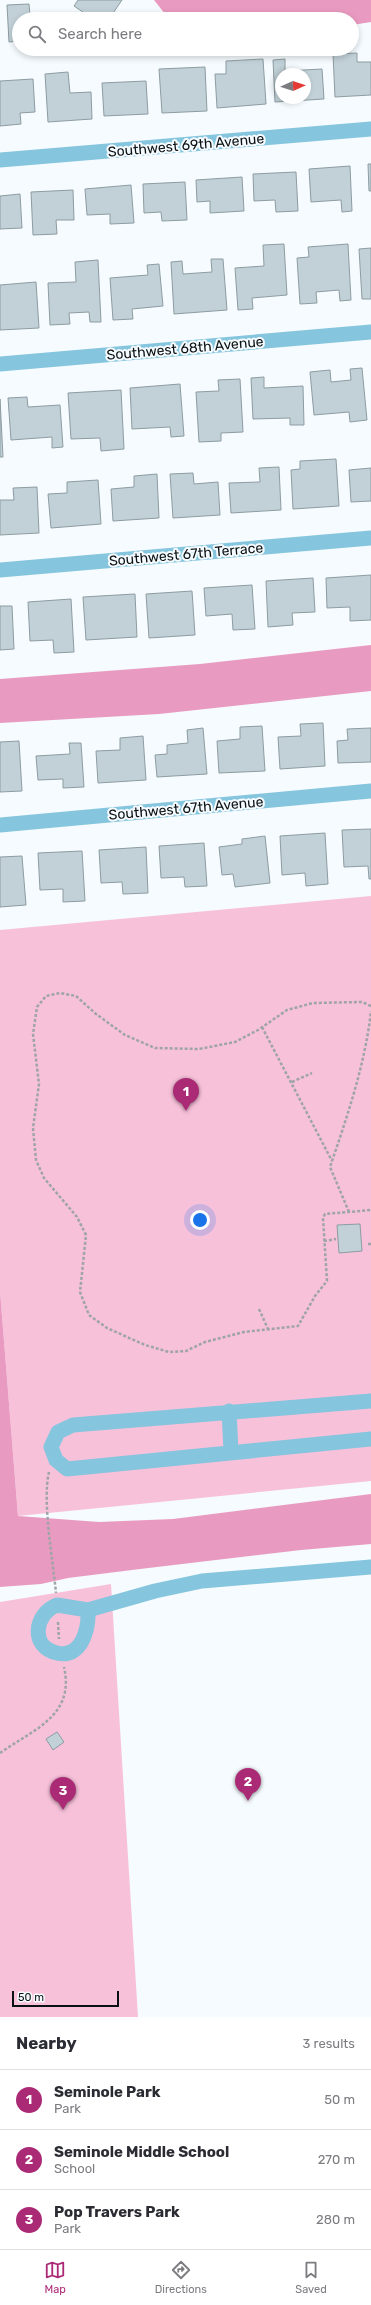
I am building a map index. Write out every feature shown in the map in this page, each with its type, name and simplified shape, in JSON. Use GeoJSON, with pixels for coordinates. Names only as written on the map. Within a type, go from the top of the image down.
{"type":"FeatureCollection","features":[{"type":"Feature","properties":{"kind":"street","name":"Southwest 69th Avenue"},"geometry":{"type":"LineString","coordinates":[[0,160],[371,130]]}},
{"type":"Feature","properties":{"kind":"street","name":"Southwest 68th Avenue"},"geometry":{"type":"LineString","coordinates":[[0,364],[371,332]]}},
{"type":"Feature","properties":{"kind":"street","name":"Southwest 67th Terrace"},"geometry":{"type":"LineString","coordinates":[[0,570],[371,538]]}},
{"type":"Feature","properties":{"kind":"street","name":"Southwest 67th Avenue"},"geometry":{"type":"LineString","coordinates":[[0,825],[371,791]]}},
{"type":"Feature","properties":{"kind":"street"},"geometry":{"type":"LineString","coordinates":[[371,1401],[229,1411],[74,1425],[58,1432],[51,1447],[56,1460],[67,1469],[371,1439]]}},
{"type":"Feature","properties":{"kind":"street"},"geometry":{"type":"LineString","coordinates":[[229,1411],[231,1452]]}},
{"type":"Feature","properties":{"kind":"street"},"geometry":{"type":"LineString","coordinates":[[88,1610],[88,1629],[85,1638],[74,1649],[60,1653],[44,1645],[38,1630],[39,1621],[42,1614],[48,1608],[57,1605],[88,1610],[155,1591],[202,1581],[371,1567]]}},
{"type":"Feature","properties":{"kind":"path"},"geometry":{"type":"LineString","coordinates":[[371,1006],[362,1002],[313,1003],[287,1010],[262,1027],[235,1042],[199,1049],[155,1048],[125,1035],[96,1014],[76,996],[60,993],[46,996],[37,1007],[34,1034],[39,1084],[33,1128],[36,1160],[41,1172],[77,1217],[86,1235],[80,1292],[89,1315],[107,1328],[145,1345],[169,1352],[186,1351],[205,1342],[244,1332],[298,1326],[326,1280],[322,1218],[325,1214],[371,1210]]}},
{"type":"Feature","properties":{"kind":"path"},"geometry":{"type":"LineString","coordinates":[[349,1212],[330,1167],[364,1054],[371,1011]]}},
{"type":"Feature","properties":{"kind":"path"},"geometry":{"type":"LineString","coordinates":[[262,1027],[332,1161]]}},
{"type":"Feature","properties":{"kind":"path"},"geometry":{"type":"LineString","coordinates":[[292,1082],[312,1073]]}},
{"type":"Feature","properties":{"kind":"path"},"geometry":{"type":"LineString","coordinates":[[324,1240],[336,1239]]}},
{"type":"Feature","properties":{"kind":"path"},"geometry":{"type":"LineString","coordinates":[[259,1309],[268,1329]]}},
{"type":"Feature","properties":{"kind":"path"},"geometry":{"type":"LineString","coordinates":[[0,1753],[49,1719],[59,1710],[63,1702],[66,1684],[60,1653],[47,1481],[50,1468],[56,1460]]}},
{"type":"Feature","properties":{"kind":"shaded area"},"geometry":{"type":"Polygon","coordinates":[[[154,0],[371,0],[371,22],[359,24],[359,12],[163,12],[154,0]]]}},
{"type":"Feature","properties":{"kind":"shaded area"},"geometry":{"type":"Polygon","coordinates":[[[371,645],[371,691],[159,714],[0,723],[0,679],[200,664],[371,645]]]}},
{"type":"Feature","properties":{"kind":"shaded area"},"geometry":{"type":"Polygon","coordinates":[[[371,896],[371,1481],[18,1516],[0,1291],[0,930],[371,896]]]}},
{"type":"Feature","properties":{"kind":"shaded area"},"geometry":{"type":"Polygon","coordinates":[[[0,1291],[18,1516],[99,1522],[173,1519],[371,1494],[371,1544],[301,1550],[68,1578],[41,1584],[0,1587],[0,1291]]]}},
{"type":"Feature","properties":{"kind":"shaded area"},"geometry":{"type":"Polygon","coordinates":[[[111,1584],[138,2017],[0,2017],[0,1602],[111,1584]]]}},
{"type":"Feature","properties":{"kind":"building"},"geometry":{"type":"Polygon","coordinates":[[[78,0],[122,0],[114,12],[83,12],[74,6],[78,0]]]}},
{"type":"Feature","properties":{"kind":"building"},"geometry":{"type":"Polygon","coordinates":[[[29,4],[30,12],[12,12],[12,42],[9,42],[7,5],[29,4]]]}},
{"type":"Feature","properties":{"kind":"building"},"geometry":{"type":"Polygon","coordinates":[[[333,56],[357,56],[357,62],[371,62],[371,95],[335,97],[333,56]]]}},
{"type":"Feature","properties":{"kind":"building"},"geometry":{"type":"Polygon","coordinates":[[[263,59],[266,104],[217,108],[215,74],[226,74],[226,61],[263,59]]]}},
{"type":"Feature","properties":{"kind":"building"},"geometry":{"type":"Polygon","coordinates":[[[285,59],[285,68],[275,68],[275,102],[273,60],[285,59]]]}},
{"type":"Feature","properties":{"kind":"building"},"geometry":{"type":"Polygon","coordinates":[[[205,67],[207,111],[162,113],[159,69],[205,67]]]}},
{"type":"Feature","properties":{"kind":"building"},"geometry":{"type":"Polygon","coordinates":[[[322,69],[324,99],[311,100],[311,70],[322,69]]]}},
{"type":"Feature","properties":{"kind":"building"},"geometry":{"type":"Polygon","coordinates":[[[68,72],[70,93],[91,92],[92,119],[48,122],[45,74],[68,72]]]}},
{"type":"Feature","properties":{"kind":"building"},"geometry":{"type":"Polygon","coordinates":[[[33,79],[35,112],[20,113],[21,124],[0,126],[0,81],[33,79]]]}},
{"type":"Feature","properties":{"kind":"building"},"geometry":{"type":"Polygon","coordinates":[[[146,81],[148,114],[104,116],[102,83],[146,81]]]}},
{"type":"Feature","properties":{"kind":"building"},"geometry":{"type":"Polygon","coordinates":[[[368,164],[371,164],[371,191],[369,191],[368,164]]]}},
{"type":"Feature","properties":{"kind":"building"},"geometry":{"type":"Polygon","coordinates":[[[350,166],[352,211],[342,212],[341,200],[311,202],[309,169],[350,166]]]}},
{"type":"Feature","properties":{"kind":"building"},"geometry":{"type":"Polygon","coordinates":[[[296,172],[298,211],[276,212],[275,200],[254,201],[253,174],[296,172]]]}},
{"type":"Feature","properties":{"kind":"building"},"geometry":{"type":"Polygon","coordinates":[[[242,177],[244,211],[210,213],[210,201],[197,202],[196,180],[242,177]]]}},
{"type":"Feature","properties":{"kind":"building"},"geometry":{"type":"Polygon","coordinates":[[[185,182],[187,220],[162,221],[161,212],[144,213],[143,184],[185,182]]]}},
{"type":"Feature","properties":{"kind":"building"},"geometry":{"type":"Polygon","coordinates":[[[131,185],[134,223],[110,224],[110,214],[87,215],[85,189],[131,185]]]}},
{"type":"Feature","properties":{"kind":"building"},"geometry":{"type":"Polygon","coordinates":[[[73,190],[74,220],[56,220],[57,234],[33,235],[31,192],[73,190]]]}},
{"type":"Feature","properties":{"kind":"building"},"geometry":{"type":"Polygon","coordinates":[[[20,194],[22,228],[0,229],[0,196],[20,194]]]}},
{"type":"Feature","properties":{"kind":"building"},"geometry":{"type":"Polygon","coordinates":[[[284,244],[287,295],[252,298],[253,309],[238,310],[235,268],[264,266],[263,245],[284,244]]]}},
{"type":"Feature","properties":{"kind":"building"},"geometry":{"type":"Polygon","coordinates":[[[348,244],[351,300],[340,301],[339,290],[316,292],[317,303],[300,304],[297,258],[309,257],[308,247],[348,244]]]}},
{"type":"Feature","properties":{"kind":"building"},"geometry":{"type":"Polygon","coordinates":[[[371,248],[371,299],[362,299],[359,249],[371,248]]]}},
{"type":"Feature","properties":{"kind":"building"},"geometry":{"type":"Polygon","coordinates":[[[211,259],[223,259],[227,310],[174,314],[171,262],[182,261],[183,274],[212,272],[211,259]]]}},
{"type":"Feature","properties":{"kind":"building"},"geometry":{"type":"Polygon","coordinates":[[[98,260],[101,322],[90,322],[89,312],[69,313],[70,324],[50,325],[48,283],[76,282],[75,262],[98,260]]]}},
{"type":"Feature","properties":{"kind":"building"},"geometry":{"type":"Polygon","coordinates":[[[159,264],[163,306],[132,309],[133,319],[113,320],[110,278],[148,275],[147,265],[159,264]]]}},
{"type":"Feature","properties":{"kind":"building"},"geometry":{"type":"Polygon","coordinates":[[[36,282],[39,328],[0,330],[0,285],[36,282]]]}},
{"type":"Feature","properties":{"kind":"building"},"geometry":{"type":"Polygon","coordinates":[[[362,368],[367,420],[350,422],[349,412],[314,415],[310,372],[330,370],[331,382],[351,380],[350,369],[362,368]]]}},
{"type":"Feature","properties":{"kind":"building"},"geometry":{"type":"Polygon","coordinates":[[[264,377],[264,388],[303,386],[304,425],[290,425],[290,418],[253,419],[251,378],[264,377]]]}},
{"type":"Feature","properties":{"kind":"building"},"geometry":{"type":"Polygon","coordinates":[[[240,379],[243,432],[221,433],[221,441],[199,442],[196,392],[219,391],[218,380],[240,379]]]}},
{"type":"Feature","properties":{"kind":"building"},"geometry":{"type":"Polygon","coordinates":[[[180,384],[184,436],[171,437],[170,427],[132,429],[130,388],[180,384]]]}},
{"type":"Feature","properties":{"kind":"building"},"geometry":{"type":"Polygon","coordinates":[[[121,390],[124,449],[101,451],[100,438],[71,439],[68,393],[121,390]]]}},
{"type":"Feature","properties":{"kind":"building"},"geometry":{"type":"Polygon","coordinates":[[[27,397],[28,407],[60,405],[63,447],[52,448],[52,437],[11,440],[8,398],[27,397]]]}},
{"type":"Feature","properties":{"kind":"building"},"geometry":{"type":"Polygon","coordinates":[[[0,399],[3,457],[0,457],[0,399]]]}},
{"type":"Feature","properties":{"kind":"building"},"geometry":{"type":"Polygon","coordinates":[[[336,459],[339,506],[293,509],[291,470],[300,469],[300,461],[336,459]]]}},
{"type":"Feature","properties":{"kind":"building"},"geometry":{"type":"Polygon","coordinates":[[[279,467],[281,510],[231,513],[229,483],[260,482],[259,468],[279,467]]]}},
{"type":"Feature","properties":{"kind":"building"},"geometry":{"type":"Polygon","coordinates":[[[371,468],[371,501],[351,502],[349,470],[371,468]]]}},
{"type":"Feature","properties":{"kind":"building"},"geometry":{"type":"Polygon","coordinates":[[[193,473],[194,484],[218,482],[220,515],[173,518],[170,474],[193,473]]]}},
{"type":"Feature","properties":{"kind":"building"},"geometry":{"type":"Polygon","coordinates":[[[157,474],[159,518],[113,521],[111,489],[134,487],[134,476],[157,474]]]}},
{"type":"Feature","properties":{"kind":"building"},"geometry":{"type":"Polygon","coordinates":[[[98,480],[101,524],[51,528],[48,494],[67,493],[67,482],[98,480]]]}},
{"type":"Feature","properties":{"kind":"building"},"geometry":{"type":"Polygon","coordinates":[[[37,487],[39,533],[0,535],[0,500],[14,500],[13,488],[37,487]]]}},
{"type":"Feature","properties":{"kind":"building"},"geometry":{"type":"Polygon","coordinates":[[[371,575],[371,620],[350,621],[350,607],[327,608],[326,578],[371,575]]]}},
{"type":"Feature","properties":{"kind":"building"},"geometry":{"type":"Polygon","coordinates":[[[313,578],[315,612],[292,613],[293,625],[268,627],[266,581],[313,578]]]}},
{"type":"Feature","properties":{"kind":"building"},"geometry":{"type":"Polygon","coordinates":[[[252,585],[255,629],[233,630],[232,614],[206,616],[204,588],[252,585]]]}},
{"type":"Feature","properties":{"kind":"building"},"geometry":{"type":"Polygon","coordinates":[[[192,591],[195,635],[149,638],[146,594],[192,591]]]}},
{"type":"Feature","properties":{"kind":"building"},"geometry":{"type":"Polygon","coordinates":[[[135,594],[137,637],[86,640],[83,597],[135,594]]]}},
{"type":"Feature","properties":{"kind":"building"},"geometry":{"type":"Polygon","coordinates":[[[71,599],[74,652],[54,653],[53,640],[30,641],[28,602],[71,599]]]}},
{"type":"Feature","properties":{"kind":"building"},"geometry":{"type":"Polygon","coordinates":[[[0,606],[12,606],[14,649],[0,650],[0,606]]]}},
{"type":"Feature","properties":{"kind":"building"},"geometry":{"type":"Polygon","coordinates":[[[323,723],[325,766],[280,769],[278,737],[301,736],[300,724],[323,723]]]}},
{"type":"Feature","properties":{"kind":"building"},"geometry":{"type":"Polygon","coordinates":[[[262,726],[265,771],[219,773],[217,741],[240,739],[240,727],[262,726]]]}},
{"type":"Feature","properties":{"kind":"building"},"geometry":{"type":"Polygon","coordinates":[[[203,728],[207,774],[157,777],[155,755],[167,754],[167,745],[188,743],[187,730],[203,728]]]}},
{"type":"Feature","properties":{"kind":"building"},"geometry":{"type":"Polygon","coordinates":[[[371,728],[371,762],[338,763],[337,741],[348,740],[347,729],[371,728]]]}},
{"type":"Feature","properties":{"kind":"building"},"geometry":{"type":"Polygon","coordinates":[[[143,736],[146,780],[98,783],[96,751],[120,750],[120,738],[143,736]]]}},
{"type":"Feature","properties":{"kind":"building"},"geometry":{"type":"Polygon","coordinates":[[[19,741],[22,791],[0,792],[0,742],[19,741]]]}},
{"type":"Feature","properties":{"kind":"building"},"geometry":{"type":"Polygon","coordinates":[[[69,743],[81,743],[84,787],[63,788],[63,779],[38,780],[36,756],[70,754],[69,743]]]}},
{"type":"Feature","properties":{"kind":"building"},"geometry":{"type":"Polygon","coordinates":[[[371,829],[371,879],[369,879],[368,866],[344,867],[342,830],[371,829]]]}},
{"type":"Feature","properties":{"kind":"building"},"geometry":{"type":"Polygon","coordinates":[[[325,833],[328,884],[306,886],[305,873],[282,875],[280,836],[325,833]]]}},
{"type":"Feature","properties":{"kind":"building"},"geometry":{"type":"Polygon","coordinates":[[[265,836],[270,883],[235,887],[233,874],[222,875],[219,847],[242,844],[242,839],[265,836]]]}},
{"type":"Feature","properties":{"kind":"building"},"geometry":{"type":"Polygon","coordinates":[[[204,843],[207,886],[185,887],[184,877],[161,878],[159,846],[204,843]]]}},
{"type":"Feature","properties":{"kind":"building"},"geometry":{"type":"Polygon","coordinates":[[[146,847],[148,893],[123,894],[122,882],[101,883],[99,850],[146,847]]]}},
{"type":"Feature","properties":{"kind":"building"},"geometry":{"type":"Polygon","coordinates":[[[82,851],[85,901],[63,902],[63,889],[40,890],[38,853],[82,851]]]}},
{"type":"Feature","properties":{"kind":"building"},"geometry":{"type":"Polygon","coordinates":[[[22,856],[26,905],[0,907],[0,857],[22,856]]]}},
{"type":"Feature","properties":{"kind":"building"},"geometry":{"type":"Polygon","coordinates":[[[360,1224],[362,1251],[339,1253],[337,1225],[360,1224]]]}},
{"type":"Feature","properties":{"kind":"building"},"geometry":{"type":"Polygon","coordinates":[[[57,1732],[64,1742],[53,1750],[46,1739],[57,1732]]]}},
{"type":"Feature","properties":{"kind":"place","name":"Seminole Park"},"geometry":{"type":"Point","coordinates":[186,1111]}},
{"type":"Feature","properties":{"kind":"place","name":"Seminole Middle School"},"geometry":{"type":"Point","coordinates":[248,1801]}},
{"type":"Feature","properties":{"kind":"place","name":"Pop Travers Park"},"geometry":{"type":"Point","coordinates":[63,1810]}}]}
